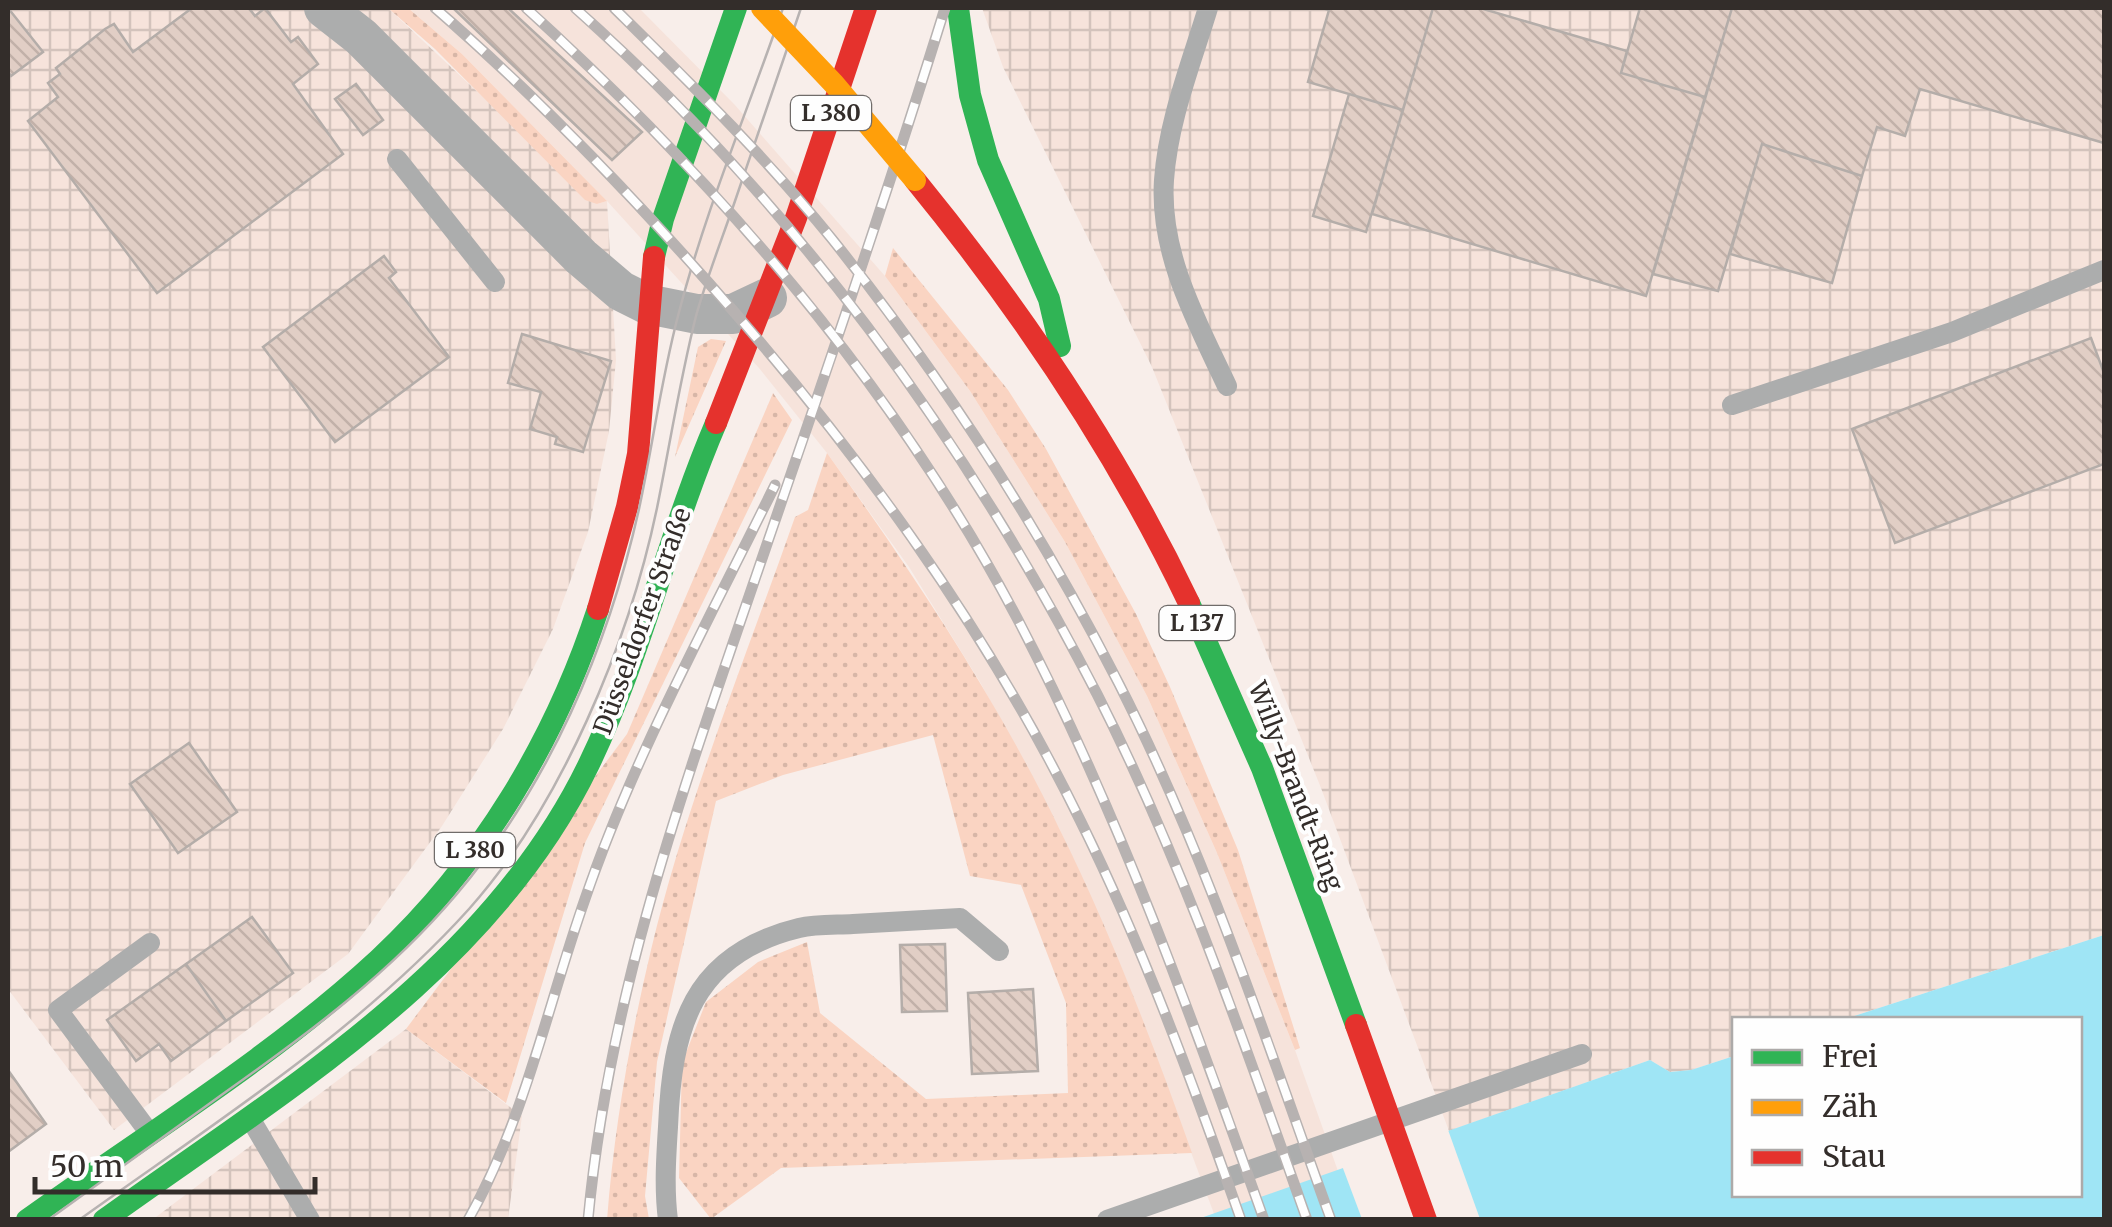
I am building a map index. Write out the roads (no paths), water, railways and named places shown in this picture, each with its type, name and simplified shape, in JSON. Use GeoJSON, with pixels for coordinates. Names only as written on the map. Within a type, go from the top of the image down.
{"type":"FeatureCollection","features":[{"type":"Feature","properties":{"kind":"main road","name":"Düsseldorfer Straße"},"geometry":{"type":"LineString","coordinates":[[27,1220],[295,1028],[380,957],[446,889],[502,814],[545,741],[581,660],[608,583],[628,505],[641,429],[647,304],[656,246],[736,8]]}},
{"type":"Feature","properties":{"kind":"main road","name":"Willy-Brandt-Ring"},"geometry":{"type":"LineString","coordinates":[[762,8],[834,84],[996,281],[1071,392],[1148,522],[1226,682],[1299,864],[1426,1220]]}},
{"type":"Feature","properties":{"kind":"main road","name":"Düsseldorfer Straße"},"geometry":{"type":"LineString","coordinates":[[104,1220],[414,991],[487,918],[542,844],[588,767],[626,680],[697,468],[767,298],[866,8]]}},
{"type":"Feature","properties":{"kind":"main road","name":"Willy-Brandt-Ring"},"geometry":{"type":"LineString","coordinates":[[958,8],[970,94],[988,160],[1049,299],[1071,392]]}},
{"type":"Feature","properties":{"kind":"street"},"geometry":{"type":"LineString","coordinates":[[324,8],[373,49],[592,267],[621,291],[647,304],[697,314],[733,314],[767,298]]}},
{"type":"Feature","properties":{"kind":"lane"},"geometry":{"type":"LineString","coordinates":[[1208,8],[1172,126],[1164,183],[1168,240],[1186,298],[1226,386]]}},
{"type":"Feature","properties":{"kind":"lane"},"geometry":{"type":"LineString","coordinates":[[396,159],[495,282]]}},
{"type":"Feature","properties":{"kind":"lane"},"geometry":{"type":"LineString","coordinates":[[1732,405],[1952,332],[2104,270]]}},
{"type":"Feature","properties":{"kind":"lane"},"geometry":{"type":"LineString","coordinates":[[668,1220],[665,1197],[670,1073],[678,1031],[695,997],[720,968],[750,947],[802,927],[960,918],[999,951]]}},
{"type":"Feature","properties":{"kind":"lane"},"geometry":{"type":"LineString","coordinates":[[149,1133],[58,1010],[150,943]]}},
{"type":"Feature","properties":{"kind":"lane"},"geometry":{"type":"LineString","coordinates":[[1107,1220],[1582,1054]]}},
{"type":"Feature","properties":{"kind":"lane"},"geometry":{"type":"LineString","coordinates":[[248,1116],[310,1220]]}},
{"type":"Feature","properties":{"kind":"water"},"geometry":{"type":"Polygon","coordinates":[[[2104,935],[2104,1219],[1195,1220],[1650,1060],[1670,1072],[1691,1070],[1732,1057],[1732,1197],[2082,1197],[2082,1017],[1851,1017],[2104,935]]]}},
{"type":"Feature","properties":{"kind":"tram line"},"geometry":{"type":"LineString","coordinates":[[48,1220],[288,1047],[376,976],[456,895],[519,808],[571,713],[610,612],[639,509],[667,364],[689,277],[783,8]]}},
{"type":"Feature","properties":{"kind":"tram line"},"geometry":{"type":"LineString","coordinates":[[79,1220],[283,1075],[380,996],[469,909],[533,822],[587,720],[629,613],[657,508],[696,316],[801,8]]}},
{"type":"Feature","properties":{"kind":"railway"},"geometry":{"type":"LineString","coordinates":[[435,8],[576,140],[707,281],[864,471],[958,606],[1042,747],[1103,869],[1166,1017],[1241,1220]]}},
{"type":"Feature","properties":{"kind":"railway"},"geometry":{"type":"LineString","coordinates":[[526,8],[667,144],[798,291],[916,449],[969,532],[1054,691],[1120,839],[1264,1220]]}},
{"type":"Feature","properties":{"kind":"railway"},"geometry":{"type":"LineString","coordinates":[[575,8],[654,82],[800,242],[868,327],[990,506],[1097,694],[1157,822],[1211,954],[1307,1220]]}},
{"type":"Feature","properties":{"kind":"railway"},"geometry":{"type":"LineString","coordinates":[[614,8],[753,149],[832,239],[950,399],[1056,568],[1119,684],[1180,815],[1331,1220]]}},
{"type":"Feature","properties":{"kind":"railway"},"geometry":{"type":"LineString","coordinates":[[588,1220],[613,1054],[652,893],[945,8]]}},
{"type":"Feature","properties":{"kind":"railway"},"geometry":{"type":"LineString","coordinates":[[468,1220],[520,1103],[585,899],[626,793],[775,485]]}}]}
